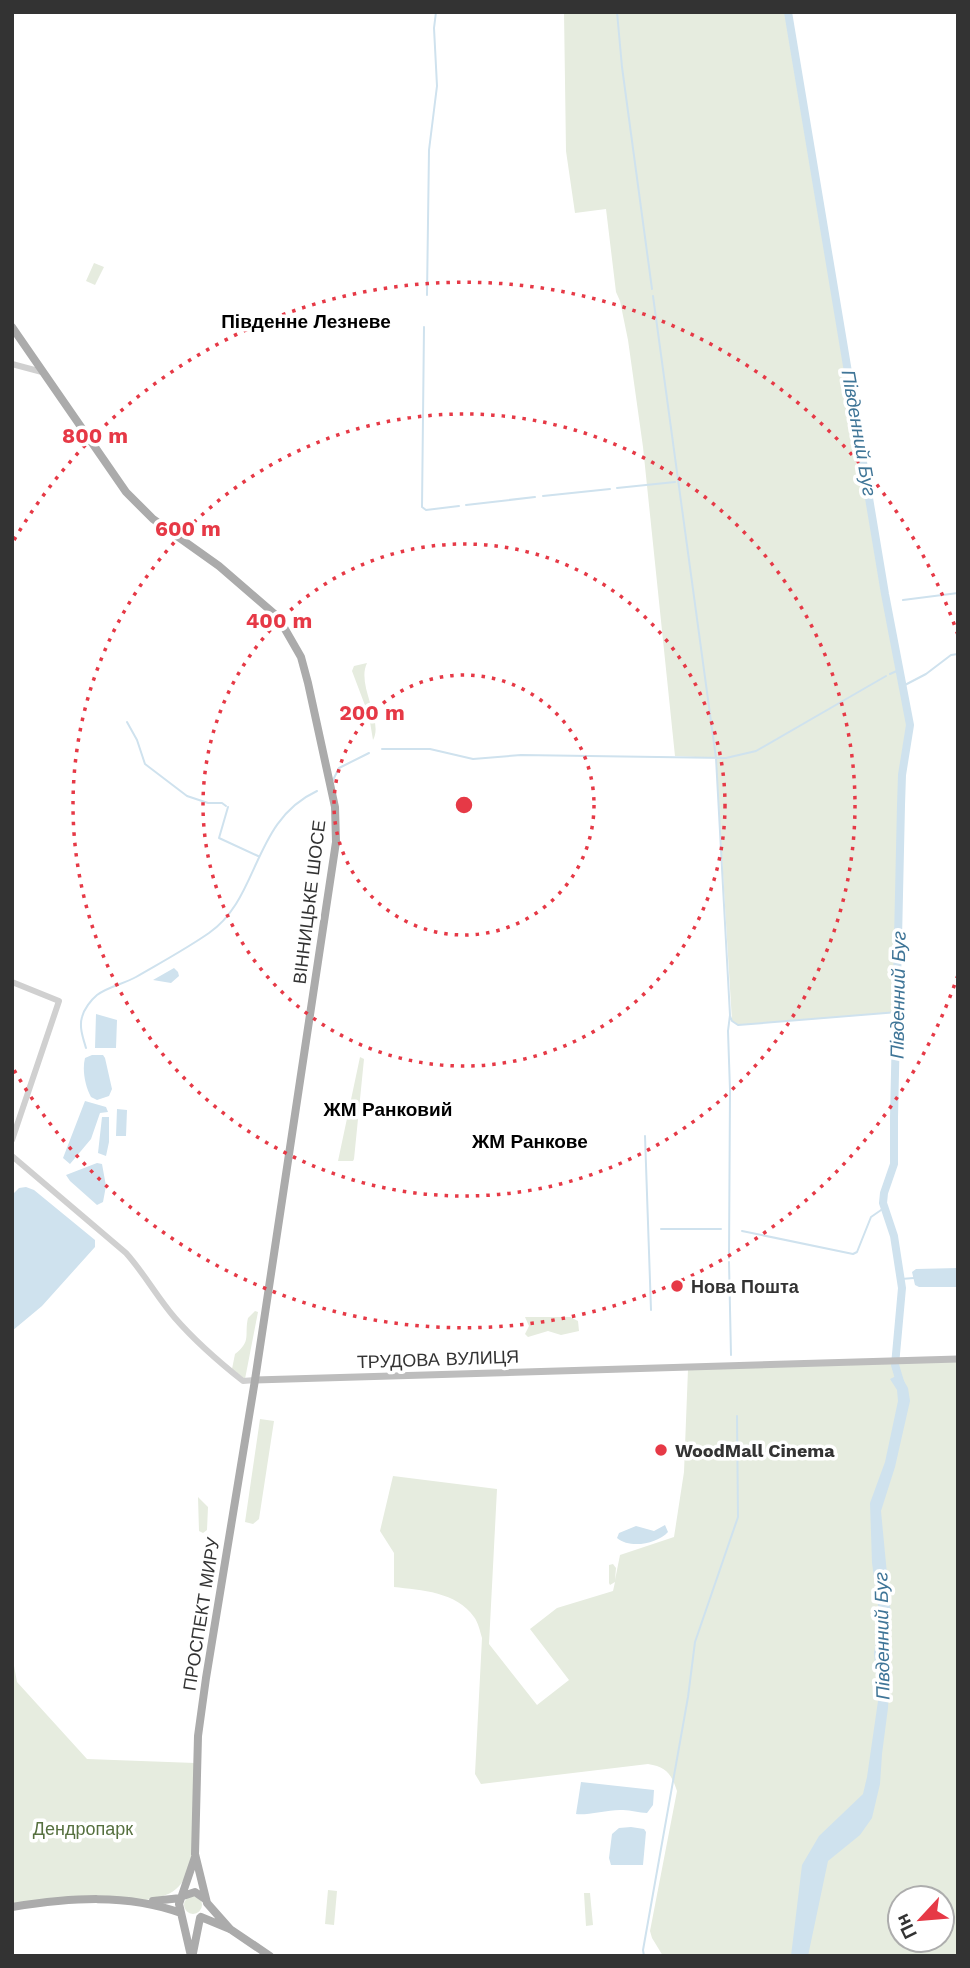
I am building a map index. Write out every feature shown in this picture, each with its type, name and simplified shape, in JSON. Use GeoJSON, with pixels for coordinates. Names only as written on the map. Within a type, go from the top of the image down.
{"type":"FeatureCollection","features":[{"type":"Feature","properties":{"kind":"main road","name":"ВІННИЦЬКЕ ШОСЕ"},"geometry":{"type":"LineString","coordinates":[[12,327],[126,492],[153,519],[265,603],[278,617],[301,657],[335,807],[337,831],[256,1380]]}},
{"type":"Feature","properties":{"kind":"main road","name":"ТРУДОВА ВУЛИЦЯ"},"geometry":{"type":"LineString","coordinates":[[256,1380],[958,1359]]}},
{"type":"Feature","properties":{"kind":"main road","name":"ПРОСПЕКТ МИРУ"},"geometry":{"type":"LineString","coordinates":[[182,1897],[195,1854],[200,1715],[256,1380]]}},
{"type":"Feature","properties":{"kind":"main road","name":"ПРОСПЕКТ МИРУ"},"geometry":{"type":"LineString","coordinates":[[195,1854],[206,1901]]}},
{"type":"Feature","properties":{"kind":"main road"},"geometry":{"type":"LineString","coordinates":[[12,1907],[64,1900],[146,1902],[182,1897],[195,1892],[230,1928],[270,1956]]}},
{"type":"Feature","properties":{"kind":"main road"},"geometry":{"type":"LineString","coordinates":[[182,1897],[179,1904],[192,1956]]}},
{"type":"Feature","properties":{"kind":"main road"},"geometry":{"type":"LineString","coordinates":[[146,1902],[191,1919],[200,1917],[205,1912],[206,1901]]}},
{"type":"Feature","properties":{"kind":"main road"},"geometry":{"type":"LineString","coordinates":[[200,1917],[230,1928]]}},
{"type":"Feature","properties":{"kind":"main road"},"geometry":{"type":"LineString","coordinates":[[192,1956],[200,1917]]}},
{"type":"Feature","properties":{"kind":"street"},"geometry":{"type":"LineString","coordinates":[[12,364],[42,372]]}},
{"type":"Feature","properties":{"kind":"street"},"geometry":{"type":"LineString","coordinates":[[12,982],[59,1001],[12,1140]]}},
{"type":"Feature","properties":{"kind":"street","name":"ТРУДОВА ВУЛИЦЯ"},"geometry":{"type":"LineString","coordinates":[[12,1156],[126,1253],[175,1318],[225,1367],[243,1381],[256,1380]]}},
{"type":"Feature","properties":{"kind":"green space"},"geometry":{"type":"Polygon","coordinates":[[[564,12],[788,12],[885,594],[910,725],[902,775],[898,1012],[738,1025],[732,1021],[716,758],[675,756],[643,447],[628,340],[616,292],[606,209],[575,213],[566,151],[564,12]]]}},
{"type":"Feature","properties":{"kind":"green space"},"geometry":{"type":"Polygon","coordinates":[[[94,263],[104,267],[95,285],[86,281],[94,263]]]}},
{"type":"Feature","properties":{"kind":"green space"},"geometry":{"type":"Polygon","coordinates":[[[367,663],[365,682],[375,723],[373,740],[369,716],[352,671],[354,666],[367,663]]]}},
{"type":"Feature","properties":{"kind":"green space"},"geometry":{"type":"Polygon","coordinates":[[[360,1057],[364,1059],[354,1159],[338,1161],[360,1057]]]}},
{"type":"Feature","properties":{"kind":"green space"},"geometry":{"type":"Polygon","coordinates":[[[255,1311],[258,1312],[245,1379],[232,1369],[235,1354],[246,1341],[248,1318],[255,1311]]]}},
{"type":"Feature","properties":{"kind":"green space"},"geometry":{"type":"Polygon","coordinates":[[[525,1317],[570,1317],[578,1321],[579,1331],[561,1335],[548,1331],[528,1337],[525,1334],[529,1326],[525,1317]]]}},
{"type":"Feature","properties":{"kind":"green space"},"geometry":{"type":"Polygon","coordinates":[[[958,1361],[958,1956],[663,1956],[650,1931],[677,1791],[667,1772],[648,1764],[481,1784],[475,1774],[482,1638],[479,1627],[467,1609],[448,1597],[394,1587],[394,1553],[380,1531],[393,1476],[497,1489],[489,1644],[537,1705],[569,1680],[530,1629],[557,1608],[613,1591],[615,1582],[610,1585],[609,1583],[609,1565],[613,1564],[616,1568],[615,1580],[620,1555],[674,1537],[684,1472],[688,1369],[958,1361]]]}},
{"type":"Feature","properties":{"kind":"green space"},"geometry":{"type":"Polygon","coordinates":[[[260,1419],[274,1421],[259,1519],[253,1524],[245,1522],[260,1419]]]}},
{"type":"Feature","properties":{"kind":"green space"},"geometry":{"type":"Polygon","coordinates":[[[198,1497],[208,1507],[207,1530],[203,1533],[199,1531],[198,1497]]]}},
{"type":"Feature","properties":{"kind":"green space","name":"Дендропарк"},"geometry":{"type":"Polygon","coordinates":[[[12,1655],[17,1682],[87,1759],[195,1763],[193,1849],[184,1879],[176,1889],[146,1900],[12,1905],[12,1655]]]}},
{"type":"Feature","properties":{"kind":"green space"},"geometry":{"type":"Polygon","coordinates":[[[328,1890],[337,1891],[334,1925],[325,1924],[328,1890]]]}},
{"type":"Feature","properties":{"kind":"green space"},"geometry":{"type":"Polygon","coordinates":[[[584,1893],[590,1893],[593,1925],[586,1926],[584,1893]]]}},
{"type":"Feature","properties":{"kind":"green space"},"geometry":{"type":"Polygon","coordinates":[[[189,1896],[197,1896],[202,1905],[200,1912],[189,1914],[184,1909],[184,1901],[189,1896]]]}},
{"type":"Feature","properties":{"kind":"water"},"geometry":{"type":"Polygon","coordinates":[[[174,968],[179,976],[171,983],[153,980],[174,968]]]}},
{"type":"Feature","properties":{"kind":"water"},"geometry":{"type":"Polygon","coordinates":[[[96,1014],[117,1020],[116,1048],[95,1048],[96,1014]]]}},
{"type":"Feature","properties":{"kind":"water"},"geometry":{"type":"Polygon","coordinates":[[[103,1055],[105,1058],[112,1089],[109,1096],[97,1100],[89,1093],[84,1073],[85,1058],[103,1055]]]}},
{"type":"Feature","properties":{"kind":"water"},"geometry":{"type":"Polygon","coordinates":[[[85,1101],[106,1107],[108,1112],[100,1113],[91,1139],[70,1164],[63,1158],[85,1101]]]}},
{"type":"Feature","properties":{"kind":"water"},"geometry":{"type":"Polygon","coordinates":[[[117,1109],[127,1110],[126,1136],[116,1136],[117,1109]]]}},
{"type":"Feature","properties":{"kind":"water"},"geometry":{"type":"Polygon","coordinates":[[[102,1117],[109,1117],[106,1156],[98,1153],[102,1117]]]}},
{"type":"Feature","properties":{"kind":"water"},"geometry":{"type":"Polygon","coordinates":[[[97,1163],[102,1164],[106,1186],[103,1202],[97,1205],[66,1175],[97,1163]]]}},
{"type":"Feature","properties":{"kind":"water"},"geometry":{"type":"Polygon","coordinates":[[[19,1188],[34,1190],[95,1240],[95,1247],[42,1306],[12,1331],[12,1195],[19,1188]]]}},
{"type":"Feature","properties":{"kind":"water"},"geometry":{"type":"Polygon","coordinates":[[[958,1268],[958,1287],[915,1285],[912,1272],[916,1269],[958,1268]]]}},
{"type":"Feature","properties":{"kind":"water"},"geometry":{"type":"Polygon","coordinates":[[[900,1374],[908,1388],[910,1401],[895,1467],[881,1511],[891,1616],[887,1645],[890,1670],[888,1708],[880,1784],[872,1818],[860,1835],[828,1861],[808,1956],[791,1956],[802,1865],[819,1836],[863,1794],[867,1777],[878,1701],[874,1653],[880,1619],[872,1563],[870,1503],[885,1462],[898,1401],[897,1390],[890,1379],[900,1374]]]}},
{"type":"Feature","properties":{"kind":"water"},"geometry":{"type":"Polygon","coordinates":[[[665,1525],[668,1532],[657,1540],[643,1544],[629,1543],[617,1538],[619,1533],[636,1526],[654,1531],[665,1525]]]}},
{"type":"Feature","properties":{"kind":"water"},"geometry":{"type":"Polygon","coordinates":[[[581,1782],[654,1790],[653,1805],[647,1813],[617,1810],[576,1814],[581,1782]]]}},
{"type":"Feature","properties":{"kind":"water"},"geometry":{"type":"Polygon","coordinates":[[[619,1828],[644,1829],[646,1832],[643,1865],[611,1865],[609,1858],[612,1834],[619,1828]]]}},
{"type":"Feature","properties":{"kind":"waterway"},"geometry":{"type":"LineString","coordinates":[[427,295],[429,150],[437,86],[434,28],[436,12]]}},
{"type":"Feature","properties":{"kind":"waterway"},"geometry":{"type":"LineString","coordinates":[[617,12],[652,289]]}},
{"type":"Feature","properties":{"kind":"waterway","name":"Південний Буг"},"geometry":{"type":"LineString","coordinates":[[788,12],[885,594],[910,725],[902,775],[894,1164],[883,1203],[894,1236],[902,1288],[895,1365],[901,1385]]}},
{"type":"Feature","properties":{"kind":"waterway"},"geometry":{"type":"LineString","coordinates":[[653,296],[716,758],[730,1015],[729,1258]]}},
{"type":"Feature","properties":{"kind":"waterway"},"geometry":{"type":"LineString","coordinates":[[424,327],[422,507],[426,510],[459,506]]}},
{"type":"Feature","properties":{"kind":"waterway"},"geometry":{"type":"LineString","coordinates":[[617,488],[675,482]]}},
{"type":"Feature","properties":{"kind":"waterway"},"geometry":{"type":"LineString","coordinates":[[543,496],[610,489]]}},
{"type":"Feature","properties":{"kind":"waterway"},"geometry":{"type":"LineString","coordinates":[[466,505],[535,497]]}},
{"type":"Feature","properties":{"kind":"waterway"},"geometry":{"type":"LineString","coordinates":[[903,600],[958,593]]}},
{"type":"Feature","properties":{"kind":"waterway"},"geometry":{"type":"LineString","coordinates":[[903,686],[926,674],[951,655],[958,654]]}},
{"type":"Feature","properties":{"kind":"waterway"},"geometry":{"type":"LineString","coordinates":[[890,674],[899,670]]}},
{"type":"Feature","properties":{"kind":"waterway"},"geometry":{"type":"LineString","coordinates":[[382,749],[430,749],[473,759],[521,755],[726,758],[756,751],[886,676]]}},
{"type":"Feature","properties":{"kind":"waterway"},"geometry":{"type":"LineString","coordinates":[[127,722],[137,740],[145,764],[187,796],[226,806]]}},
{"type":"Feature","properties":{"kind":"waterway"},"geometry":{"type":"LineString","coordinates":[[333,780],[339,768],[369,753]]}},
{"type":"Feature","properties":{"kind":"waterway"},"geometry":{"type":"LineString","coordinates":[[86,1048],[81,1021],[92,999],[182,950],[209,933],[226,918],[280,821],[296,804],[317,791]]}},
{"type":"Feature","properties":{"kind":"waterway"},"geometry":{"type":"LineString","coordinates":[[228,807],[219,838],[258,856]]}},
{"type":"Feature","properties":{"kind":"waterway"},"geometry":{"type":"LineString","coordinates":[[730,1016],[738,1025],[898,1012]]}},
{"type":"Feature","properties":{"kind":"waterway"},"geometry":{"type":"LineString","coordinates":[[645,1136],[651,1310]]}},
{"type":"Feature","properties":{"kind":"waterway"},"geometry":{"type":"LineString","coordinates":[[742,1231],[853,1254],[857,1252],[871,1217],[884,1208]]}},
{"type":"Feature","properties":{"kind":"waterway"},"geometry":{"type":"LineString","coordinates":[[661,1229],[721,1229]]}},
{"type":"Feature","properties":{"kind":"waterway"},"geometry":{"type":"LineString","coordinates":[[729,1262],[731,1355]]}},
{"type":"Feature","properties":{"kind":"waterway"},"geometry":{"type":"LineString","coordinates":[[901,1279],[914,1278]]}},
{"type":"Feature","properties":{"kind":"waterway"},"geometry":{"type":"LineString","coordinates":[[644,1956],[695,1642],[738,1517],[737,1416]]}},
{"type":"Feature","properties":{"kind":"place","name":"Нова Пошта"},"geometry":{"type":"Point","coordinates":[677,1286]}},
{"type":"Feature","properties":{"kind":"place","name":"WoodMall Cinema"},"geometry":{"type":"Point","coordinates":[661,1450]}},
{"type":"Feature","properties":{"kind":"district","name":"Південне Лезневе"},"geometry":{"type":"Point","coordinates":[306,321]}},
{"type":"Feature","properties":{"kind":"district","name":"ЖМ Ранковий"},"geometry":{"type":"Point","coordinates":[388,1109]}},
{"type":"Feature","properties":{"kind":"district","name":"ЖМ Ранкове"},"geometry":{"type":"Point","coordinates":[530,1141]}}]}
